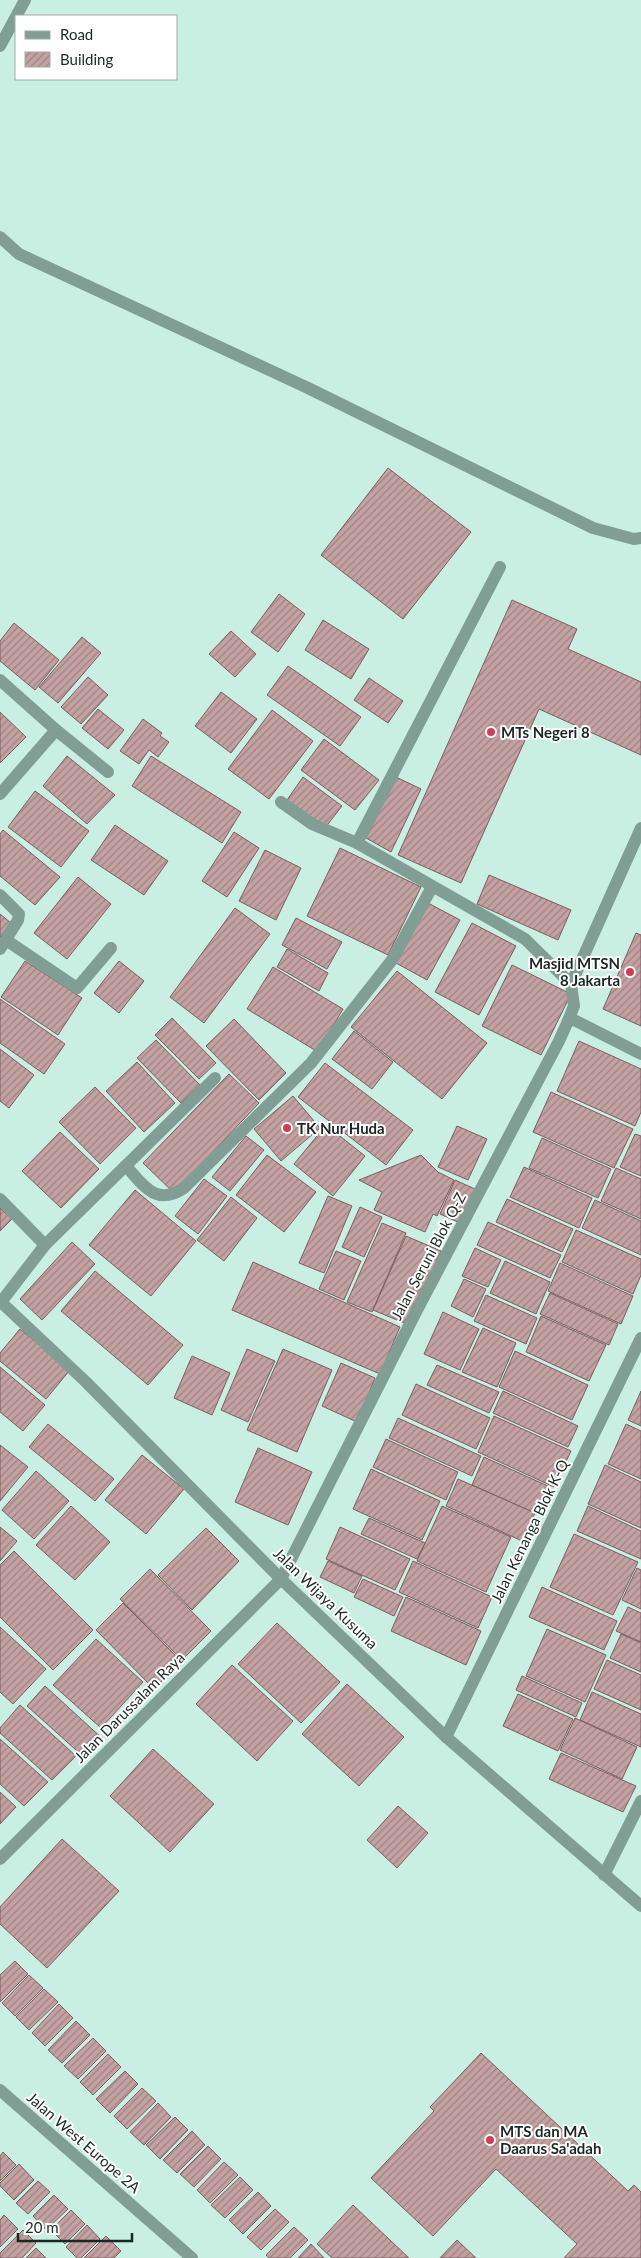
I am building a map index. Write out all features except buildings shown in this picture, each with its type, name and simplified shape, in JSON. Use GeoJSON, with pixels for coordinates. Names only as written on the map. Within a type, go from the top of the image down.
{"type":"FeatureCollection","features":[{"type":"Feature","properties":{"kind":"street"},"geometry":{"type":"LineString","coordinates":[[17,15],[25,0]]}},
{"type":"Feature","properties":{"kind":"street"},"geometry":{"type":"LineString","coordinates":[[0,46],[15,18]]}},
{"type":"Feature","properties":{"kind":"street"},"geometry":{"type":"LineString","coordinates":[[0,237],[19,254],[308,388],[594,528],[634,539],[641,538]]}},
{"type":"Feature","properties":{"kind":"street"},"geometry":{"type":"LineString","coordinates":[[357,843],[500,567]]}},
{"type":"Feature","properties":{"kind":"street"},"geometry":{"type":"LineString","coordinates":[[0,680],[56,730],[108,772]]}},
{"type":"Feature","properties":{"kind":"street"},"geometry":{"type":"LineString","coordinates":[[0,794],[56,730]]}},
{"type":"Feature","properties":{"kind":"street"},"geometry":{"type":"LineString","coordinates":[[281,802],[312,824],[357,843],[525,939],[571,984],[641,828]]}},
{"type":"Feature","properties":{"kind":"street"},"geometry":{"type":"LineString","coordinates":[[126,1166],[146,1189],[156,1194],[169,1196],[184,1188],[310,1063],[392,960],[432,887]]}},
{"type":"Feature","properties":{"kind":"street"},"geometry":{"type":"LineString","coordinates":[[0,895],[19,914],[18,920],[3,945],[77,988],[111,948]]}},
{"type":"Feature","properties":{"kind":"street","name":"Jalan Seruni Blok Q-Z"},"geometry":{"type":"LineString","coordinates":[[281,1579],[418,1310],[559,1041],[574,1006],[571,984]]}},
{"type":"Feature","properties":{"kind":"street"},"geometry":{"type":"LineString","coordinates":[[568,1021],[574,1020],[641,1054]]}},
{"type":"Feature","properties":{"kind":"street"},"geometry":{"type":"LineString","coordinates":[[0,1301],[45,1245],[215,1078]]}},
{"type":"Feature","properties":{"kind":"street"},"geometry":{"type":"LineString","coordinates":[[0,1199],[45,1245]]}},
{"type":"Feature","properties":{"kind":"street","name":"Jalan Wijaya Kusuma"},"geometry":{"type":"LineString","coordinates":[[0,1301],[86,1382],[281,1579],[446,1737],[641,1906]]}},
{"type":"Feature","properties":{"kind":"street","name":"Jalan Kenanga Blok K-Q"},"geometry":{"type":"LineString","coordinates":[[446,1737],[641,1338]]}},
{"type":"Feature","properties":{"kind":"street","name":"Jalan Darussalam Raya"},"geometry":{"type":"LineString","coordinates":[[0,1859],[281,1579]]}},
{"type":"Feature","properties":{"kind":"street"},"geometry":{"type":"LineString","coordinates":[[604,1875],[641,1801]]}},
{"type":"Feature","properties":{"kind":"street","name":"Jalan West Europe 2A"},"geometry":{"type":"LineString","coordinates":[[0,2090],[192,2258]]}},
{"type":"Feature","properties":{"kind":"place","name":"MTs Negeri 8"},"geometry":{"type":"Point","coordinates":[491,732]}},
{"type":"Feature","properties":{"kind":"place","name":"Masjid MTSN 8 Jakarta"},"geometry":{"type":"Point","coordinates":[630,972]}},
{"type":"Feature","properties":{"kind":"place","name":"TK Nur Huda"},"geometry":{"type":"Point","coordinates":[287,1128]}},
{"type":"Feature","properties":{"kind":"place","name":"MTS dan MA Daarus Sa'adah"},"geometry":{"type":"Point","coordinates":[490,2140]}}]}
